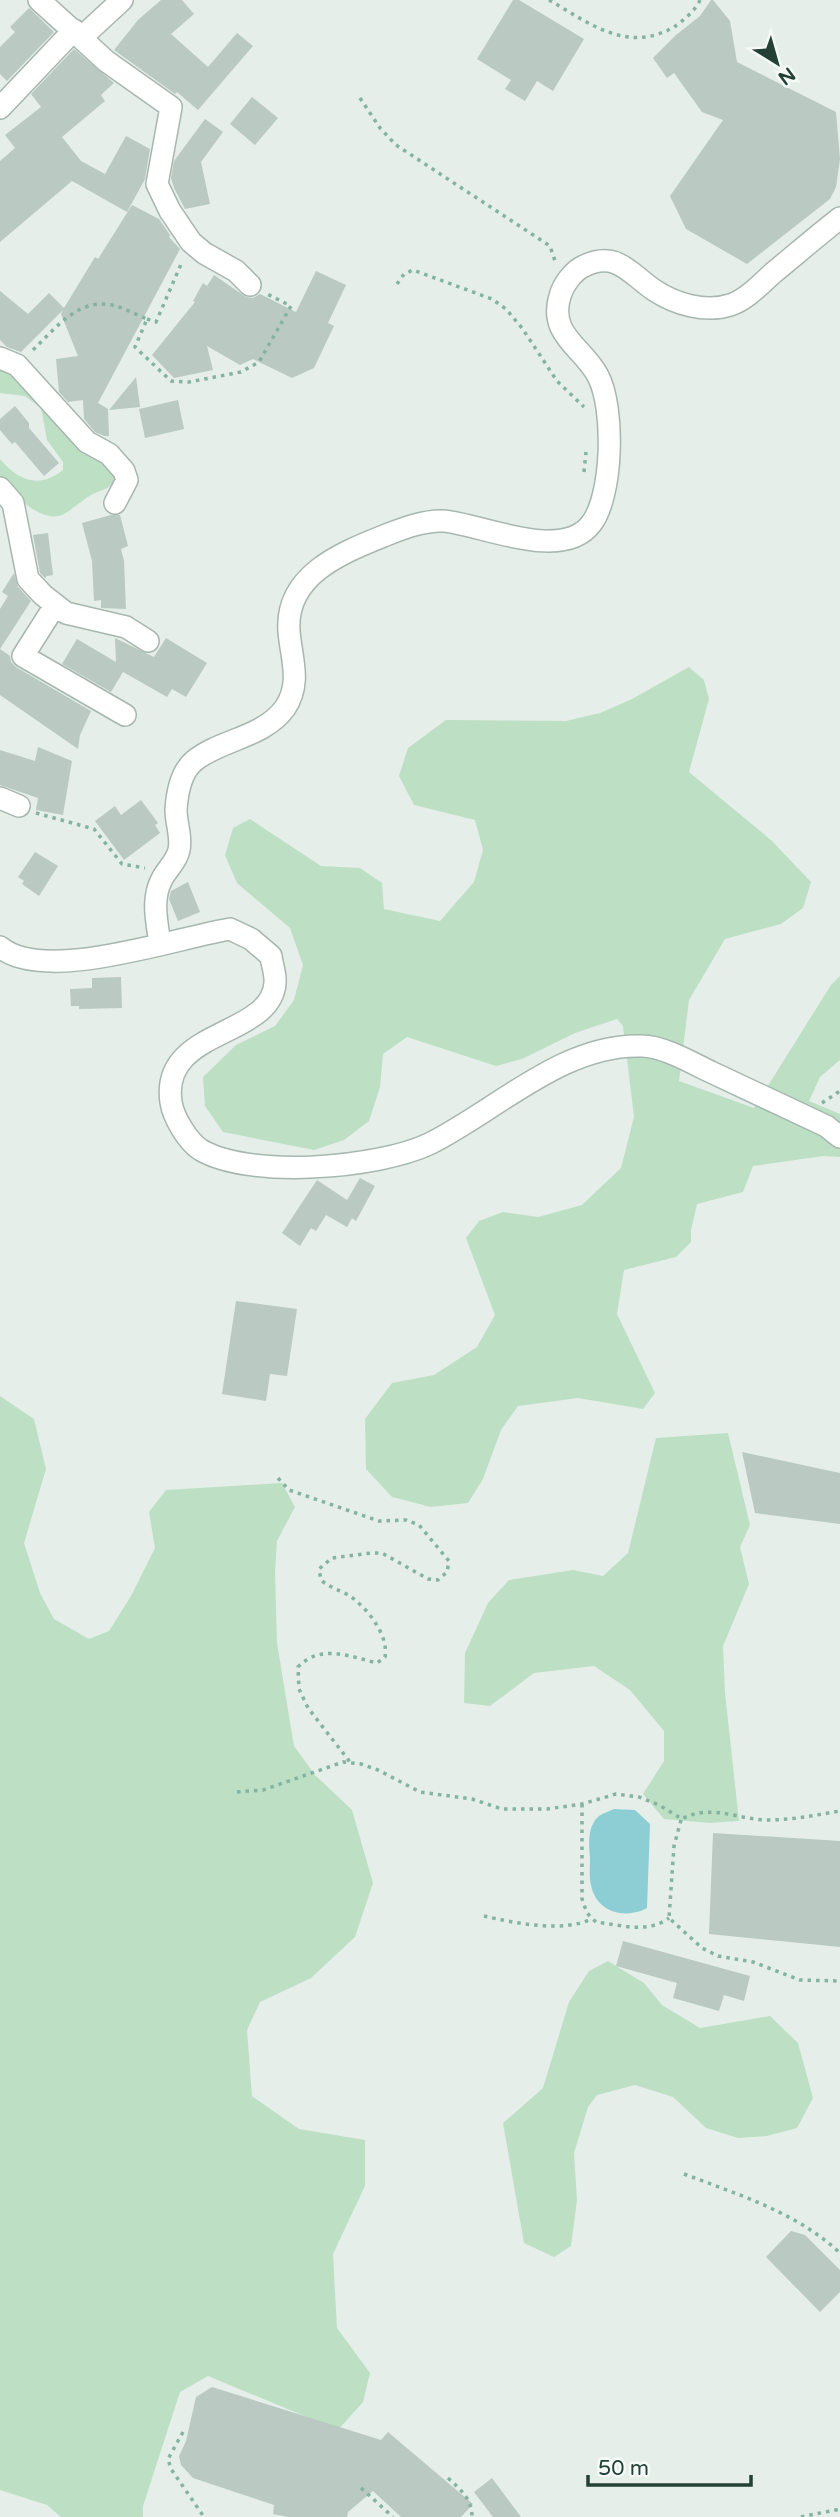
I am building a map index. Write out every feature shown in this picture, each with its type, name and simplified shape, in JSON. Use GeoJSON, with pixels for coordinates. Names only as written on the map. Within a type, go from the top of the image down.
{"type":"FeatureCollection","features":[{"type":"Feature","properties":{"kind":"street"},"geometry":{"type":"LineString","coordinates":[[39,0],[106,61],[171,107],[157,184],[170,211],[191,242],[204,253],[236,271],[250,285]]}},
{"type":"Feature","properties":{"kind":"street"},"geometry":{"type":"LineString","coordinates":[[0,108],[78,34],[122,0]]}},
{"type":"Feature","properties":{"kind":"street"},"geometry":{"type":"LineString","coordinates":[[160,944],[155,914],[156,896],[160,881],[179,850],[176,810],[185,770],[200,757],[263,728],[284,709],[295,687],[289,628],[294,603],[306,581],[321,565],[354,548],[410,526],[442,521],[547,541],[571,539],[590,525],[601,503],[611,438],[608,405],[598,375],[561,330],[556,307],[562,287],[582,267],[606,260],[627,267],[652,289],[679,304],[703,307],[730,305],[754,290],[840,218]]}},
{"type":"Feature","properties":{"kind":"street"},"geometry":{"type":"LineString","coordinates":[[8,361],[87,442],[109,454],[124,471],[127,480],[115,503]]}},
{"type":"Feature","properties":{"kind":"street"},"geometry":{"type":"LineString","coordinates":[[0,488],[13,503],[29,579],[54,607],[66,614],[126,627],[148,641]]}},
{"type":"Feature","properties":{"kind":"street"},"geometry":{"type":"LineString","coordinates":[[54,607],[23,656],[125,715]]}},
{"type":"Feature","properties":{"kind":"street"},"geometry":{"type":"LineString","coordinates":[[0,947],[24,960],[97,958],[230,929],[251,939],[271,957],[275,983],[268,1001],[247,1021],[213,1036],[187,1053],[173,1077],[171,1101],[180,1125],[199,1149],[231,1162],[295,1169],[369,1161],[427,1145],[569,1062],[605,1049],[645,1045],[680,1057],[826,1126],[840,1137]]}},
{"type":"Feature","properties":{"kind":"path"},"geometry":{"type":"LineString","coordinates":[[548,0],[608,34],[636,39],[661,34],[679,24],[700,0]]}},
{"type":"Feature","properties":{"kind":"path"},"geometry":{"type":"LineString","coordinates":[[360,98],[380,128],[396,145],[550,246],[562,287]]}},
{"type":"Feature","properties":{"kind":"path"},"geometry":{"type":"LineString","coordinates":[[8,361],[84,305],[114,305],[156,322],[191,242]]}},
{"type":"Feature","properties":{"kind":"path"},"geometry":{"type":"LineString","coordinates":[[397,284],[404,274],[413,270],[492,299],[506,309],[557,381],[584,407]]}},
{"type":"Feature","properties":{"kind":"path"},"geometry":{"type":"LineString","coordinates":[[147,319],[135,347],[172,381],[189,382],[241,372],[259,362],[290,306],[250,285]]}},
{"type":"Feature","properties":{"kind":"path"},"geometry":{"type":"LineString","coordinates":[[583,484],[586,447]]}},
{"type":"Feature","properties":{"kind":"path"},"geometry":{"type":"LineString","coordinates":[[9,802],[52,819],[94,829],[122,864],[144,867],[149,872]]}},
{"type":"Feature","properties":{"kind":"path"},"geometry":{"type":"LineString","coordinates":[[278,1478],[289,1490],[379,1521],[406,1520],[419,1525],[449,1561],[447,1572],[438,1580],[428,1579],[382,1553],[332,1558],[319,1569],[321,1580],[330,1588],[349,1596],[366,1613],[381,1633],[386,1650],[385,1657],[377,1663],[325,1652],[307,1658],[298,1667],[299,1689],[308,1708],[350,1762]]}},
{"type":"Feature","properties":{"kind":"path"},"geometry":{"type":"LineString","coordinates":[[236,1792],[263,1790],[343,1762],[350,1762],[378,1770],[400,1784],[420,1792],[472,1799],[502,1809],[547,1809],[582,1804],[615,1794],[639,1797],[682,1819]]}},
{"type":"Feature","properties":{"kind":"path"},"geometry":{"type":"LineString","coordinates":[[582,1804],[582,1899],[591,1919],[596,1922],[643,1928],[657,1926],[669,1918]]}},
{"type":"Feature","properties":{"kind":"path"},"geometry":{"type":"LineString","coordinates":[[669,1918],[674,1846],[682,1819],[707,1811],[768,1820],[797,1819],[840,1811]]}},
{"type":"Feature","properties":{"kind":"path"},"geometry":{"type":"LineString","coordinates":[[484,1916],[515,1923],[553,1925],[579,1925],[591,1919]]}},
{"type":"Feature","properties":{"kind":"path"},"geometry":{"type":"LineString","coordinates":[[669,1918],[702,1948],[718,1956],[753,1962],[800,1980],[840,1981]]}},
{"type":"Feature","properties":{"kind":"path"},"geometry":{"type":"LineString","coordinates":[[684,2174],[785,2213],[821,2235],[840,2253]]}},
{"type":"Feature","properties":{"kind":"path"},"geometry":{"type":"LineString","coordinates":[[183,2432],[168,2459],[171,2469],[204,2517]]}},
{"type":"Feature","properties":{"kind":"path"},"geometry":{"type":"LineString","coordinates":[[448,2478],[463,2491],[472,2506],[472,2517]]}},
{"type":"Feature","properties":{"kind":"path"},"geometry":{"type":"LineString","coordinates":[[361,2488],[393,2517]]}},
{"type":"Feature","properties":{"kind":"path"},"geometry":{"type":"LineString","coordinates":[[801,2517],[840,2509]]}},
{"type":"Feature","properties":{"kind":"green space"},"geometry":{"type":"Polygon","coordinates":[[[0,364],[11,367],[117,478],[111,485],[64,514],[55,516],[38,512],[12,493],[0,480],[0,459],[14,473],[38,481],[63,470],[63,462],[47,440],[41,408],[25,396],[0,393],[0,364]]]}},
{"type":"Feature","properties":{"kind":"green space"},"geometry":{"type":"Polygon","coordinates":[[[689,667],[704,680],[709,699],[689,772],[772,841],[811,882],[803,908],[781,924],[725,939],[689,1000],[679,1081],[754,1108],[831,985],[840,976],[840,1060],[820,1077],[809,1101],[840,1114],[840,1157],[823,1156],[753,1166],[743,1192],[697,1204],[691,1242],[676,1257],[624,1270],[617,1314],[655,1393],[643,1409],[578,1398],[518,1406],[501,1430],[483,1479],[468,1503],[431,1507],[392,1497],[366,1469],[365,1419],[392,1383],[434,1375],[477,1347],[495,1315],[466,1238],[479,1221],[503,1212],[538,1217],[582,1205],[621,1168],[634,1117],[623,1026],[617,1019],[575,1033],[522,1059],[496,1066],[407,1037],[383,1054],[380,1087],[369,1121],[344,1140],[314,1150],[223,1132],[205,1106],[203,1077],[236,1045],[275,1026],[294,1000],[303,965],[290,928],[237,883],[225,855],[233,828],[250,819],[321,866],[360,868],[382,883],[384,909],[440,921],[474,882],[483,850],[475,820],[414,805],[399,776],[408,748],[446,720],[566,721],[600,713],[632,699],[689,667]]]}},
{"type":"Feature","properties":{"kind":"green space"},"geometry":{"type":"Polygon","coordinates":[[[0,1396],[34,1419],[46,1469],[24,1543],[40,1593],[54,1619],[89,1639],[109,1631],[131,1596],[155,1548],[149,1512],[166,1490],[282,1483],[295,1507],[277,1541],[277,1643],[294,1746],[315,1775],[352,1810],[373,1883],[355,1937],[311,1978],[260,2002],[247,2030],[252,2096],[299,2129],[365,2140],[365,2186],[333,2254],[337,2328],[370,2373],[363,2402],[338,2430],[208,2376],[180,2392],[143,2506],[143,2517],[61,2517],[47,2505],[0,2490],[0,1396]]]}},
{"type":"Feature","properties":{"kind":"green space"},"geometry":{"type":"Polygon","coordinates":[[[728,1433],[750,1525],[740,1547],[749,1584],[723,1646],[725,1693],[739,1821],[710,1823],[664,1819],[643,1794],[664,1761],[664,1731],[630,1690],[594,1666],[534,1673],[490,1706],[464,1703],[465,1653],[488,1603],[509,1580],[573,1570],[603,1576],[628,1553],[656,1438],[728,1433]]]}},
{"type":"Feature","properties":{"kind":"green space"},"geometry":{"type":"Polygon","coordinates":[[[608,1961],[644,1983],[662,2005],[700,2028],[770,2016],[798,2043],[813,2098],[797,2128],[767,2136],[738,2138],[706,2128],[673,2097],[635,2085],[597,2095],[588,2107],[574,2153],[577,2200],[571,2246],[554,2257],[524,2243],[503,2123],[543,2088],[569,2002],[589,1971],[608,1961]]]}},
{"type":"Feature","properties":{"kind":"water"},"geometry":{"type":"Polygon","coordinates":[[[614,1809],[635,1810],[650,1824],[647,1908],[638,1912],[621,1913],[605,1907],[599,1902],[591,1885],[591,1830],[599,1816],[614,1809]]]}},
{"type":"Feature","properties":{"kind":"building"},"geometry":{"type":"Polygon","coordinates":[[[161,0],[182,0],[194,14],[171,34],[208,67],[237,33],[253,46],[198,110],[177,92],[175,94],[114,50],[138,20],[161,0]]]}},
{"type":"Feature","properties":{"kind":"building"},"geometry":{"type":"Polygon","coordinates":[[[513,0],[519,0],[584,39],[553,91],[537,81],[525,101],[505,89],[511,80],[477,59],[513,0]]]}},
{"type":"Feature","properties":{"kind":"building"},"geometry":{"type":"Polygon","coordinates":[[[711,0],[730,21],[737,62],[836,112],[840,159],[836,187],[830,199],[747,264],[686,229],[670,196],[723,120],[702,112],[674,73],[667,78],[653,58],[700,16],[711,0]]]}},
{"type":"Feature","properties":{"kind":"building"},"geometry":{"type":"Polygon","coordinates":[[[29,8],[54,32],[7,81],[0,74],[0,47],[15,32],[10,27],[29,8]]]}},
{"type":"Feature","properties":{"kind":"building"},"geometry":{"type":"Polygon","coordinates":[[[74,49],[114,83],[101,95],[105,101],[62,137],[81,161],[105,174],[126,136],[150,149],[145,179],[127,212],[72,181],[0,242],[0,161],[15,148],[5,135],[41,107],[31,94],[74,49]]]}},
{"type":"Feature","properties":{"kind":"building"},"geometry":{"type":"Polygon","coordinates":[[[252,97],[278,118],[255,145],[230,124],[252,97]]]}},
{"type":"Feature","properties":{"kind":"building"},"geometry":{"type":"Polygon","coordinates":[[[205,119],[223,132],[201,162],[210,204],[185,209],[171,178],[174,161],[205,119]]]}},
{"type":"Feature","properties":{"kind":"building"},"geometry":{"type":"Polygon","coordinates":[[[132,205],[159,219],[169,237],[180,249],[98,403],[108,409],[109,436],[104,436],[95,432],[84,419],[83,400],[68,402],[59,392],[56,359],[78,356],[61,314],[63,310],[21,352],[7,347],[0,340],[0,291],[28,314],[49,293],[64,308],[95,257],[98,259],[132,205]]]}},
{"type":"Feature","properties":{"kind":"building"},"geometry":{"type":"Polygon","coordinates":[[[316,271],[346,285],[328,323],[334,326],[314,368],[292,378],[253,359],[240,365],[207,346],[213,370],[174,378],[152,355],[195,302],[193,301],[203,283],[207,286],[214,275],[246,297],[253,298],[260,294],[296,312],[316,271]]]}},
{"type":"Feature","properties":{"kind":"building"},"geometry":{"type":"Polygon","coordinates":[[[136,377],[140,407],[109,410],[136,377]]]}},
{"type":"Feature","properties":{"kind":"building"},"geometry":{"type":"Polygon","coordinates":[[[178,400],[184,429],[145,438],[139,409],[178,400]]]}},
{"type":"Feature","properties":{"kind":"building"},"geometry":{"type":"Polygon","coordinates":[[[15,406],[29,423],[29,428],[59,463],[44,476],[15,442],[12,444],[0,430],[0,419],[15,406]]]}},
{"type":"Feature","properties":{"kind":"building"},"geometry":{"type":"Polygon","coordinates":[[[120,515],[128,546],[121,549],[126,609],[101,608],[101,600],[94,601],[92,561],[82,523],[120,515]]]}},
{"type":"Feature","properties":{"kind":"building"},"geometry":{"type":"Polygon","coordinates":[[[48,533],[53,575],[45,578],[40,573],[33,535],[48,533]]]}},
{"type":"Feature","properties":{"kind":"building"},"geometry":{"type":"Polygon","coordinates":[[[14,573],[18,587],[31,601],[0,649],[0,609],[8,596],[2,592],[14,573]]]}},
{"type":"Feature","properties":{"kind":"building"},"geometry":{"type":"Polygon","coordinates":[[[115,638],[154,657],[166,638],[207,663],[186,697],[172,689],[167,697],[123,672],[111,692],[62,664],[77,639],[116,662],[115,638]]]}},
{"type":"Feature","properties":{"kind":"building"},"geometry":{"type":"Polygon","coordinates":[[[0,649],[10,656],[16,667],[91,711],[80,735],[78,749],[0,695],[0,649]]]}},
{"type":"Feature","properties":{"kind":"building"},"geometry":{"type":"Polygon","coordinates":[[[38,747],[72,761],[63,815],[36,810],[38,798],[0,785],[0,750],[35,761],[38,747]]]}},
{"type":"Feature","properties":{"kind":"building"},"geometry":{"type":"Polygon","coordinates":[[[141,800],[158,823],[155,825],[160,833],[124,860],[95,821],[115,806],[121,815],[141,800]]]}},
{"type":"Feature","properties":{"kind":"building"},"geometry":{"type":"Polygon","coordinates":[[[35,852],[58,866],[39,896],[22,884],[24,881],[18,877],[35,852]]]}},
{"type":"Feature","properties":{"kind":"building"},"geometry":{"type":"Polygon","coordinates":[[[188,882],[200,912],[178,921],[169,899],[171,891],[188,882]]]}},
{"type":"Feature","properties":{"kind":"building"},"geometry":{"type":"Polygon","coordinates":[[[121,977],[122,1008],[79,1009],[79,1006],[71,1006],[70,989],[92,988],[92,978],[121,977]]]}},
{"type":"Feature","properties":{"kind":"building"},"geometry":{"type":"Polygon","coordinates":[[[360,1178],[375,1186],[356,1221],[352,1218],[347,1227],[326,1215],[316,1231],[311,1228],[300,1246],[282,1233],[317,1180],[347,1200],[360,1178]]]}},
{"type":"Feature","properties":{"kind":"building"},"geometry":{"type":"Polygon","coordinates":[[[236,1301],[297,1309],[287,1376],[270,1374],[266,1401],[222,1394],[236,1301]]]}},
{"type":"Feature","properties":{"kind":"building"},"geometry":{"type":"Polygon","coordinates":[[[742,1452],[840,1473],[840,1524],[755,1513],[742,1452]]]}},
{"type":"Feature","properties":{"kind":"building"},"geometry":{"type":"Polygon","coordinates":[[[713,1833],[840,1841],[840,1947],[709,1934],[713,1833]]]}},
{"type":"Feature","properties":{"kind":"building"},"geometry":{"type":"Polygon","coordinates":[[[623,1941],[750,1976],[744,2001],[724,1995],[719,2011],[673,1998],[677,1983],[616,1966],[623,1941]]]}},
{"type":"Feature","properties":{"kind":"building"},"geometry":{"type":"Polygon","coordinates":[[[791,2231],[805,2235],[840,2270],[840,2292],[820,2312],[766,2257],[791,2231]]]}},
{"type":"Feature","properties":{"kind":"building"},"geometry":{"type":"Polygon","coordinates":[[[212,2387],[381,2440],[388,2432],[473,2504],[461,2517],[401,2517],[373,2491],[348,2512],[347,2517],[288,2517],[273,2514],[274,2505],[193,2478],[181,2465],[179,2456],[186,2441],[196,2397],[212,2387]]]}},
{"type":"Feature","properties":{"kind":"building"},"geometry":{"type":"Polygon","coordinates":[[[492,2478],[521,2517],[493,2517],[474,2492],[492,2478]]]}}]}
